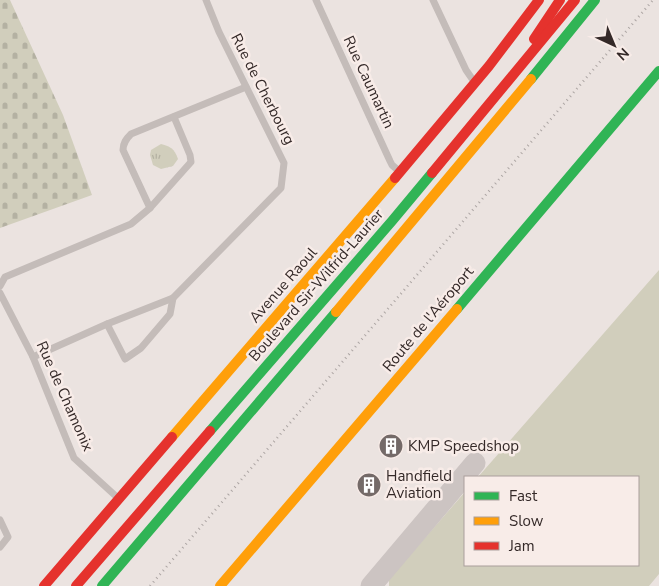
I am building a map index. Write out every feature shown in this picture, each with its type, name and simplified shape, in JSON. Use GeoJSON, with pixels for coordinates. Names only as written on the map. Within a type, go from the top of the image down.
{"type":"FeatureCollection","features":[{"type":"Feature","properties":{"kind":"main road","name":"Avenue Raoul"},"geometry":{"type":"LineString","coordinates":[[44,586],[400,172],[508,42],[539,0]]}},
{"type":"Feature","properties":{"kind":"main road"},"geometry":{"type":"LineString","coordinates":[[500,92],[560,0]]}},
{"type":"Feature","properties":{"kind":"main road","name":"Boulevard Sir-Wilfrid-Laurier"},"geometry":{"type":"LineString","coordinates":[[76,586],[363,255],[575,0]]}},
{"type":"Feature","properties":{"kind":"main road"},"geometry":{"type":"LineString","coordinates":[[102,586],[378,263],[596,0]]}},
{"type":"Feature","properties":{"kind":"main road","name":"Route de l'Aéroport"},"geometry":{"type":"LineString","coordinates":[[220,586],[659,71]]}},
{"type":"Feature","properties":{"kind":"street","name":"Rue de Cherbourg"},"geometry":{"type":"LineString","coordinates":[[33,357],[107,324],[173,298],[281,188],[284,162],[219,32],[206,0]]}},
{"type":"Feature","properties":{"kind":"street","name":"Rue Caumartin"},"geometry":{"type":"LineString","coordinates":[[316,0],[389,159],[392,165],[400,172]]}},
{"type":"Feature","properties":{"kind":"street"},"geometry":{"type":"LineString","coordinates":[[433,0],[474,83]]}},
{"type":"Feature","properties":{"kind":"street"},"geometry":{"type":"LineString","coordinates":[[150,208],[123,150],[127,138],[131,134],[246,87]]}},
{"type":"Feature","properties":{"kind":"street"},"geometry":{"type":"LineString","coordinates":[[0,286],[5,277],[131,224],[150,208],[191,162],[190,155],[174,117]]}},
{"type":"Feature","properties":{"kind":"street","name":"Rue de Chamonix"},"geometry":{"type":"LineString","coordinates":[[0,293],[33,357],[74,458],[119,499]]}},
{"type":"Feature","properties":{"kind":"street","name":"Rue de Cherbourg"},"geometry":{"type":"LineString","coordinates":[[107,324],[125,359],[141,348],[170,314],[173,298]]}},
{"type":"Feature","properties":{"kind":"street"},"geometry":{"type":"LineString","coordinates":[[0,520],[8,537],[0,547]]}},
{"type":"Feature","properties":{"kind":"green space"},"geometry":{"type":"Polygon","coordinates":[[[0,0],[10,0],[63,115],[92,195],[0,228],[0,0]]]}},
{"type":"Feature","properties":{"kind":"green space"},"geometry":{"type":"Polygon","coordinates":[[[161,144],[170,147],[175,152],[178,159],[173,166],[161,169],[153,165],[150,155],[151,150],[161,144]]]}},
{"type":"Feature","properties":{"kind":"green space"},"geometry":{"type":"Polygon","coordinates":[[[659,270],[659,574],[649,586],[389,586],[389,579],[464,493],[464,566],[639,566],[639,476],[479,476],[659,270]]]}},
{"type":"Feature","properties":{"kind":"taxiway"},"geometry":{"type":"LineString","coordinates":[[464,476],[475,463]]}},
{"type":"Feature","properties":{"kind":"taxiway"},"geometry":{"type":"LineString","coordinates":[[371,586],[464,476]]}},
{"type":"Feature","properties":{"kind":"railway"},"geometry":{"type":"LineString","coordinates":[[150,586],[653,0]]}},
{"type":"Feature","properties":{"kind":"traffic: fast"},"geometry":{"type":"LineString","coordinates":[[531,79],[595,0]]}},
{"type":"Feature","properties":{"kind":"traffic: fast"},"geometry":{"type":"LineString","coordinates":[[457,309],[659,71]]}},
{"type":"Feature","properties":{"kind":"traffic: fast"},"geometry":{"type":"LineString","coordinates":[[210,431],[432,173]]}},
{"type":"Feature","properties":{"kind":"traffic: fast"},"geometry":{"type":"LineString","coordinates":[[102,586],[336,312]]}},
{"type":"Feature","properties":{"kind":"traffic: slow"},"geometry":{"type":"LineString","coordinates":[[336,312],[531,79]]}},
{"type":"Feature","properties":{"kind":"traffic: slow"},"geometry":{"type":"LineString","coordinates":[[172,437],[395,178]]}},
{"type":"Feature","properties":{"kind":"traffic: slow"},"geometry":{"type":"LineString","coordinates":[[220,586],[457,309]]}},
{"type":"Feature","properties":{"kind":"traffic: jam"},"geometry":{"type":"LineString","coordinates":[[395,178],[489,66],[539,0]]}},
{"type":"Feature","properties":{"kind":"traffic: jam"},"geometry":{"type":"LineString","coordinates":[[534,39],[560,0]]}},
{"type":"Feature","properties":{"kind":"traffic: jam"},"geometry":{"type":"LineString","coordinates":[[432,173],[575,0]]}},
{"type":"Feature","properties":{"kind":"traffic: jam"},"geometry":{"type":"LineString","coordinates":[[76,586],[210,431]]}},
{"type":"Feature","properties":{"kind":"traffic: jam"},"geometry":{"type":"LineString","coordinates":[[44,586],[172,437]]}},
{"type":"Feature","properties":{"kind":"place","name":"KMP Speedshop"},"geometry":{"type":"Point","coordinates":[391,446]}},
{"type":"Feature","properties":{"kind":"place","name":"Handfield Aviation"},"geometry":{"type":"Point","coordinates":[369,485]}}]}
